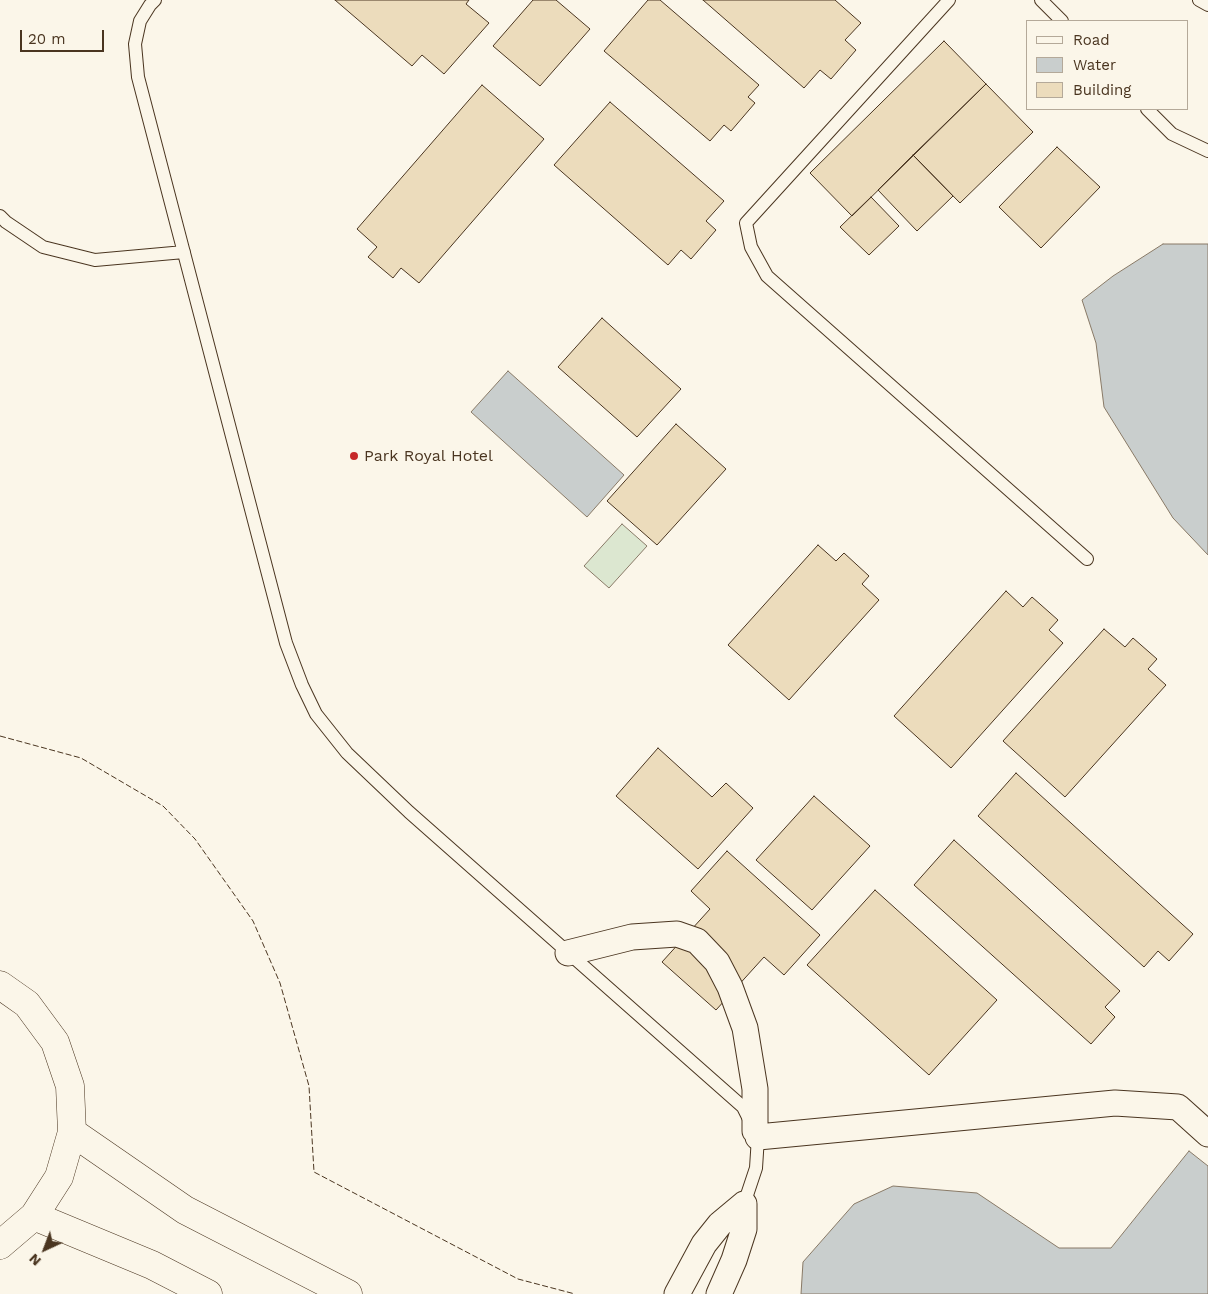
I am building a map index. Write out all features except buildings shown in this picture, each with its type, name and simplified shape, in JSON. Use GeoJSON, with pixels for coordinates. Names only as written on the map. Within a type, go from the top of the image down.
{"type":"FeatureCollection","features":[{"type":"Feature","properties":{"kind":"street"},"geometry":{"type":"LineString","coordinates":[[568,953],[632,937],[677,934],[697,941],[716,962],[726,978],[745,1028],[755,1090],[756,1134],[1115,1103],[1178,1107],[1208,1134]]}},
{"type":"Feature","properties":{"kind":"street"},"geometry":{"type":"LineString","coordinates":[[0,985],[27,1004],[55,1042],[70,1086],[72,1132],[60,1177],[34,1216],[0,1246]]}},
{"type":"Feature","properties":{"kind":"street"},"geometry":{"type":"LineString","coordinates":[[72,1132],[185,1210],[348,1294]]}},
{"type":"Feature","properties":{"kind":"street"},"geometry":{"type":"LineString","coordinates":[[677,1294],[704,1244],[720,1224],[744,1204]]}},
{"type":"Feature","properties":{"kind":"street"},"geometry":{"type":"LineString","coordinates":[[719,1294],[734,1260],[744,1229],[744,1204]]}},
{"type":"Feature","properties":{"kind":"street"},"geometry":{"type":"LineString","coordinates":[[34,1216],[152,1265],[208,1294]]}},
{"type":"Feature","properties":{"kind":"lane"},"geometry":{"type":"LineString","coordinates":[[156,0],[150,5],[140,21],[135,44],[138,77],[286,644],[316,714],[348,753],[409,812],[743,1107],[756,1134],[756,1168],[744,1204]]}},
{"type":"Feature","properties":{"kind":"lane"},"geometry":{"type":"LineString","coordinates":[[949,0],[746,223],[750,247],[767,276],[1087,560]]}},
{"type":"Feature","properties":{"kind":"lane"},"geometry":{"type":"LineString","coordinates":[[1041,0],[1061,20]]}},
{"type":"Feature","properties":{"kind":"lane"},"geometry":{"type":"LineString","coordinates":[[1200,0],[1208,5]]}},
{"type":"Feature","properties":{"kind":"lane"},"geometry":{"type":"LineString","coordinates":[[1148,110],[1172,134],[1208,151]]}},
{"type":"Feature","properties":{"kind":"lane"},"geometry":{"type":"LineString","coordinates":[[0,216],[43,247],[94,260],[184,252]]}},
{"type":"Feature","properties":{"kind":"green space"},"geometry":{"type":"Polygon","coordinates":[[[622,524],[647,546],[609,588],[584,566],[622,524]]]}},
{"type":"Feature","properties":{"kind":"water"},"geometry":{"type":"Polygon","coordinates":[[[1163,244],[1208,244],[1208,555],[1173,518],[1104,407],[1096,343],[1082,300],[1113,276],[1163,244]]]}},
{"type":"Feature","properties":{"kind":"water"},"geometry":{"type":"Polygon","coordinates":[[[508,371],[624,475],[587,517],[471,412],[508,371]]]}},
{"type":"Feature","properties":{"kind":"water"},"geometry":{"type":"Polygon","coordinates":[[[1189,1151],[1208,1166],[1208,1294],[801,1294],[803,1262],[854,1204],[893,1186],[977,1193],[1059,1248],[1111,1248],[1189,1151]]]}},
{"type":"Feature","properties":{"kind":"fence"},"geometry":{"type":"LineString","coordinates":[[0,736],[81,758],[163,806],[195,839],[253,921],[280,983],[309,1086],[314,1172],[518,1279],[575,1294]]}},
{"type":"Feature","properties":{"kind":"place","name":"Park Royal Hotel"},"geometry":{"type":"Point","coordinates":[354,456]}}]}
